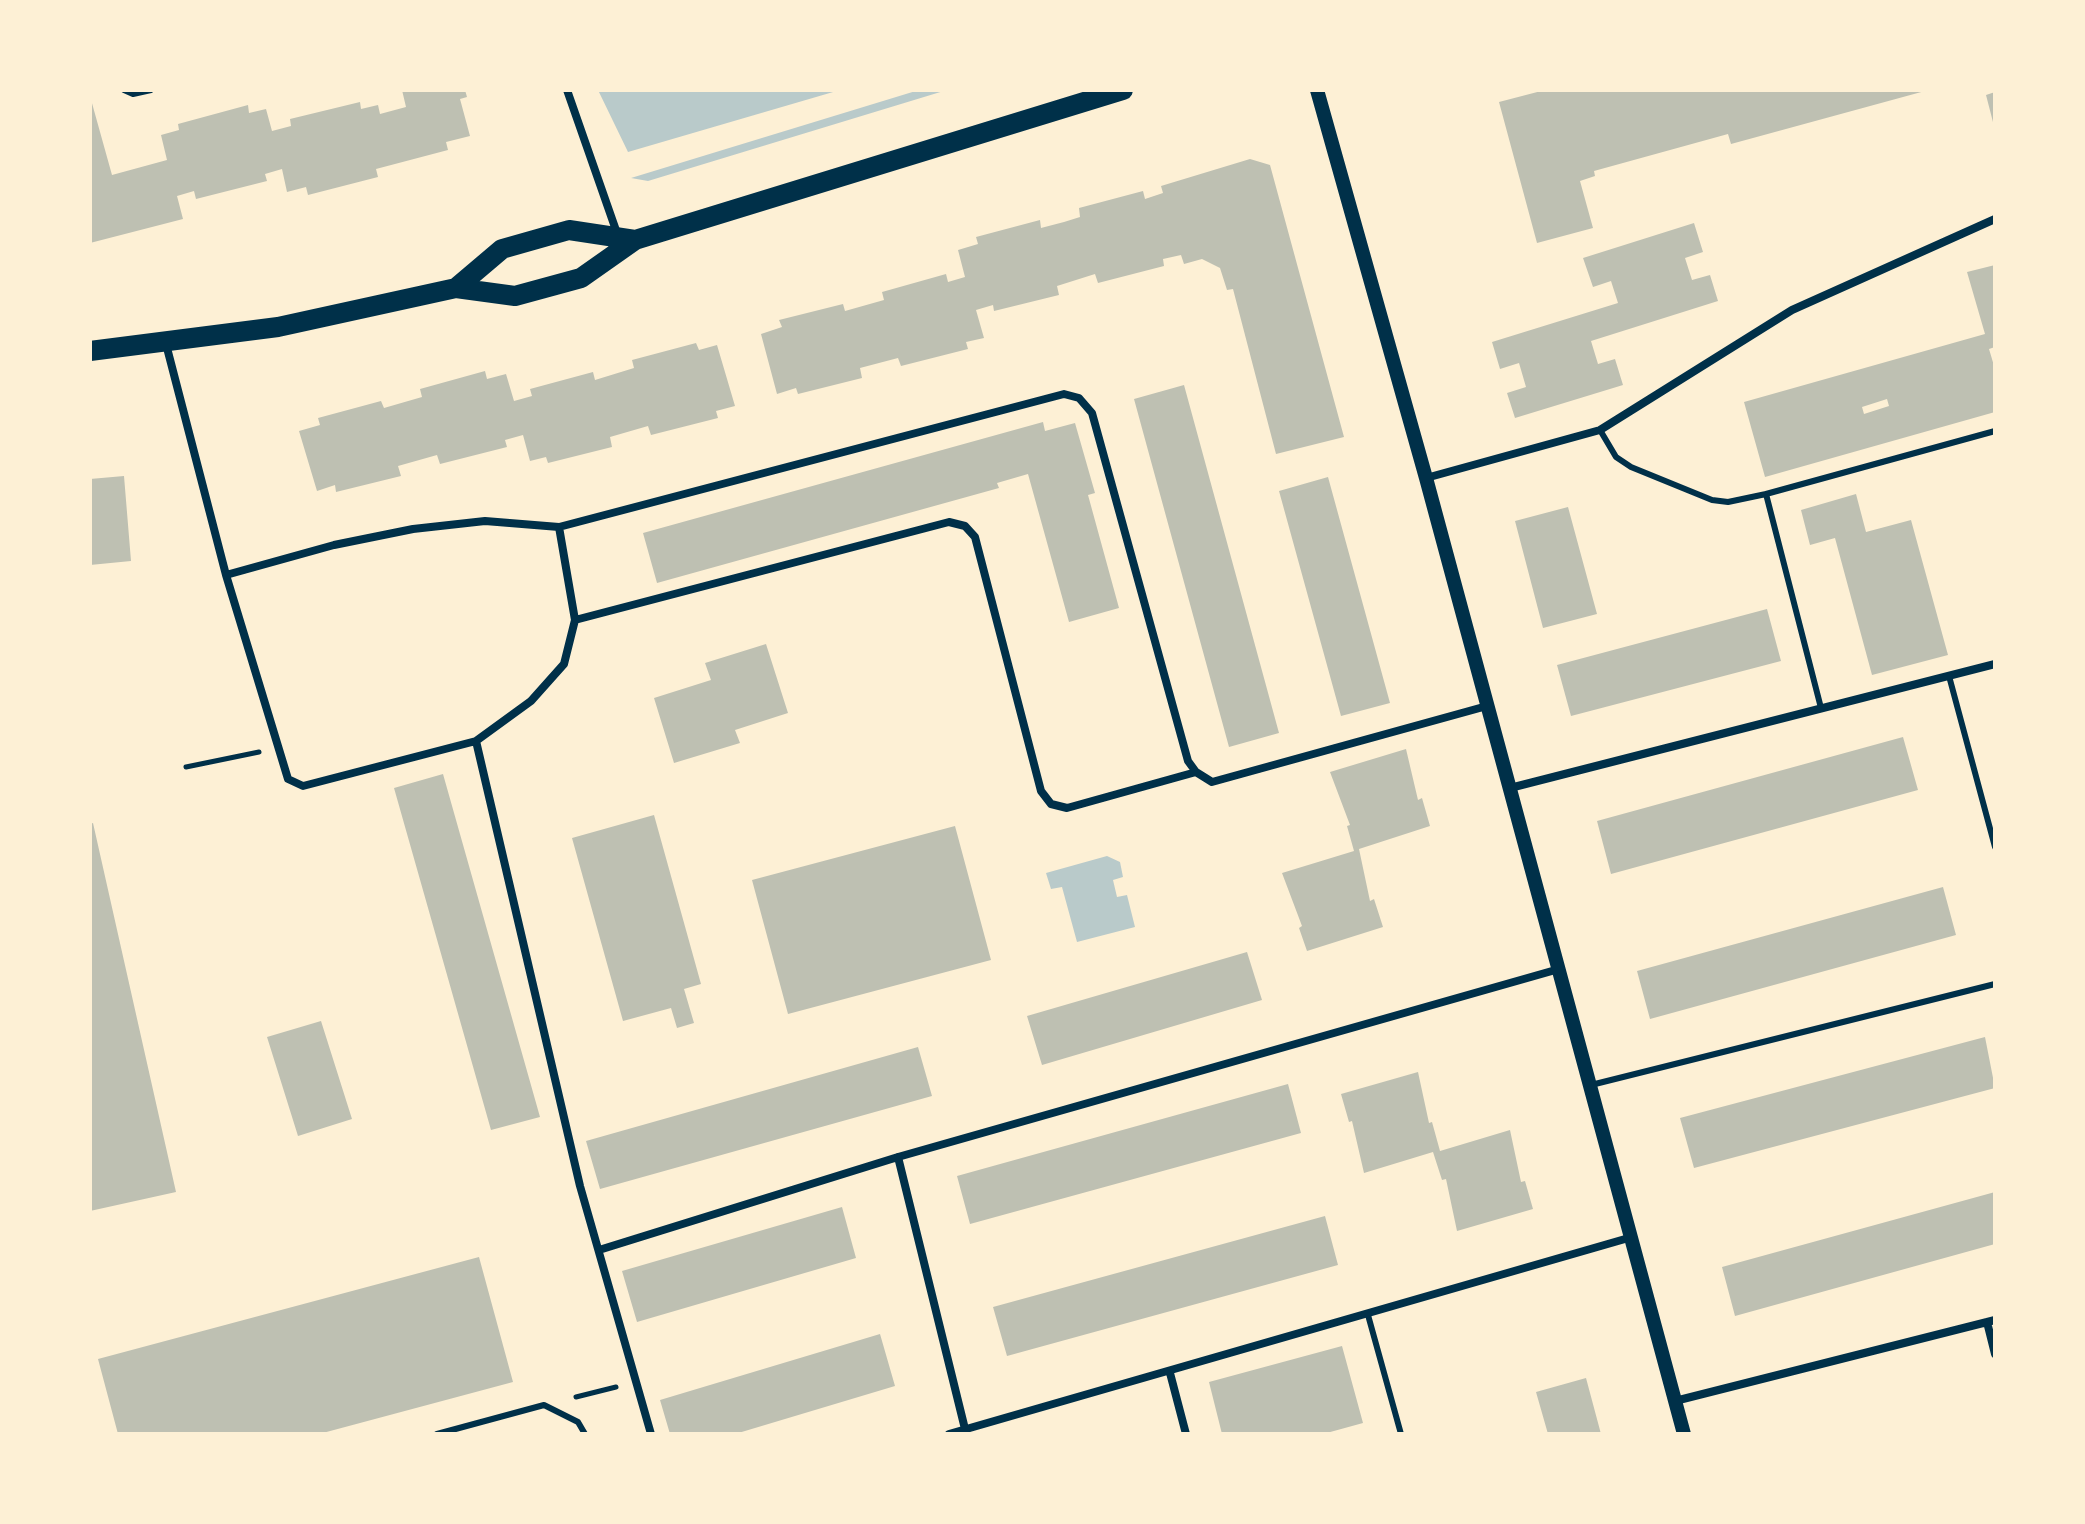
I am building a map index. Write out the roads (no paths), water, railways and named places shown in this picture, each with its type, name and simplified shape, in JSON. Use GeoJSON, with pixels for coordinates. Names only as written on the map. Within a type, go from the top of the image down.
{"type":"FeatureCollection","features":[{"type":"Feature","properties":{"kind":"main road"},"geometry":{"type":"LineString","coordinates":[[90,351],[166,344],[278,327],[456,288],[515,296],[581,278],[627,238],[1123,90]]}},
{"type":"Feature","properties":{"kind":"main road"},"geometry":{"type":"LineString","coordinates":[[456,288],[502,249],[569,230],[627,238]]}},
{"type":"Feature","properties":{"kind":"street"},"geometry":{"type":"LineString","coordinates":[[567,90],[627,238]]}},
{"type":"Feature","properties":{"kind":"street"},"geometry":{"type":"LineString","coordinates":[[1317,90],[1426,478],[1684,1434]]}},
{"type":"Feature","properties":{"kind":"street"},"geometry":{"type":"LineString","coordinates":[[1426,478],[1600,430],[1792,310],[1995,219]]}},
{"type":"Feature","properties":{"kind":"street"},"geometry":{"type":"LineString","coordinates":[[166,344],[226,575],[278,748],[288,779],[303,786],[476,741],[531,701],[564,664],[575,620],[559,527]]}},
{"type":"Feature","properties":{"kind":"street"},"geometry":{"type":"LineString","coordinates":[[226,575],[334,545],[413,529],[485,521],[559,527],[1064,394],[1079,398],[1092,413],[1188,761],[1196,772],[1212,782],[1487,706]]}},
{"type":"Feature","properties":{"kind":"street"},"geometry":{"type":"LineString","coordinates":[[575,620],[949,522],[965,526],[975,537],[1041,791],[1051,804],[1067,808],[1196,772]]}},
{"type":"Feature","properties":{"kind":"street"},"geometry":{"type":"LineString","coordinates":[[1510,788],[1995,664]]}},
{"type":"Feature","properties":{"kind":"street"},"geometry":{"type":"LineString","coordinates":[[476,741],[599,1250],[651,1434]]}},
{"type":"Feature","properties":{"kind":"street"},"geometry":{"type":"LineString","coordinates":[[599,1250],[898,1157],[1559,969]]}},
{"type":"Feature","properties":{"kind":"street"},"geometry":{"type":"LineString","coordinates":[[898,1157],[965,1429]]}},
{"type":"Feature","properties":{"kind":"street"},"geometry":{"type":"LineString","coordinates":[[949,1434],[1170,1373],[1632,1237]]}},
{"type":"Feature","properties":{"kind":"street"},"geometry":{"type":"LineString","coordinates":[[1675,1401],[1991,1321],[1995,1354]]}},
{"type":"Feature","properties":{"kind":"street"},"geometry":{"type":"LineString","coordinates":[[1170,1373],[1186,1434]]}},
{"type":"Feature","properties":{"kind":"lane"},"geometry":{"type":"LineString","coordinates":[[124,90],[133,94],[151,90]]}},
{"type":"Feature","properties":{"kind":"lane"},"geometry":{"type":"LineString","coordinates":[[1600,430],[1616,457],[1631,467],[1712,500],[1728,502],[1995,431]]}},
{"type":"Feature","properties":{"kind":"lane"},"geometry":{"type":"LineString","coordinates":[[1766,494],[1821,708]]}},
{"type":"Feature","properties":{"kind":"lane"},"geometry":{"type":"LineString","coordinates":[[1949,676],[1995,847]]}},
{"type":"Feature","properties":{"kind":"lane"},"geometry":{"type":"LineString","coordinates":[[1589,1085],[1995,984]]}},
{"type":"Feature","properties":{"kind":"lane"},"geometry":{"type":"LineString","coordinates":[[1368,1315],[1401,1434]]}},
{"type":"Feature","properties":{"kind":"lane"},"geometry":{"type":"LineString","coordinates":[[437,1434],[544,1405],[578,1422],[585,1434]]}}]}
